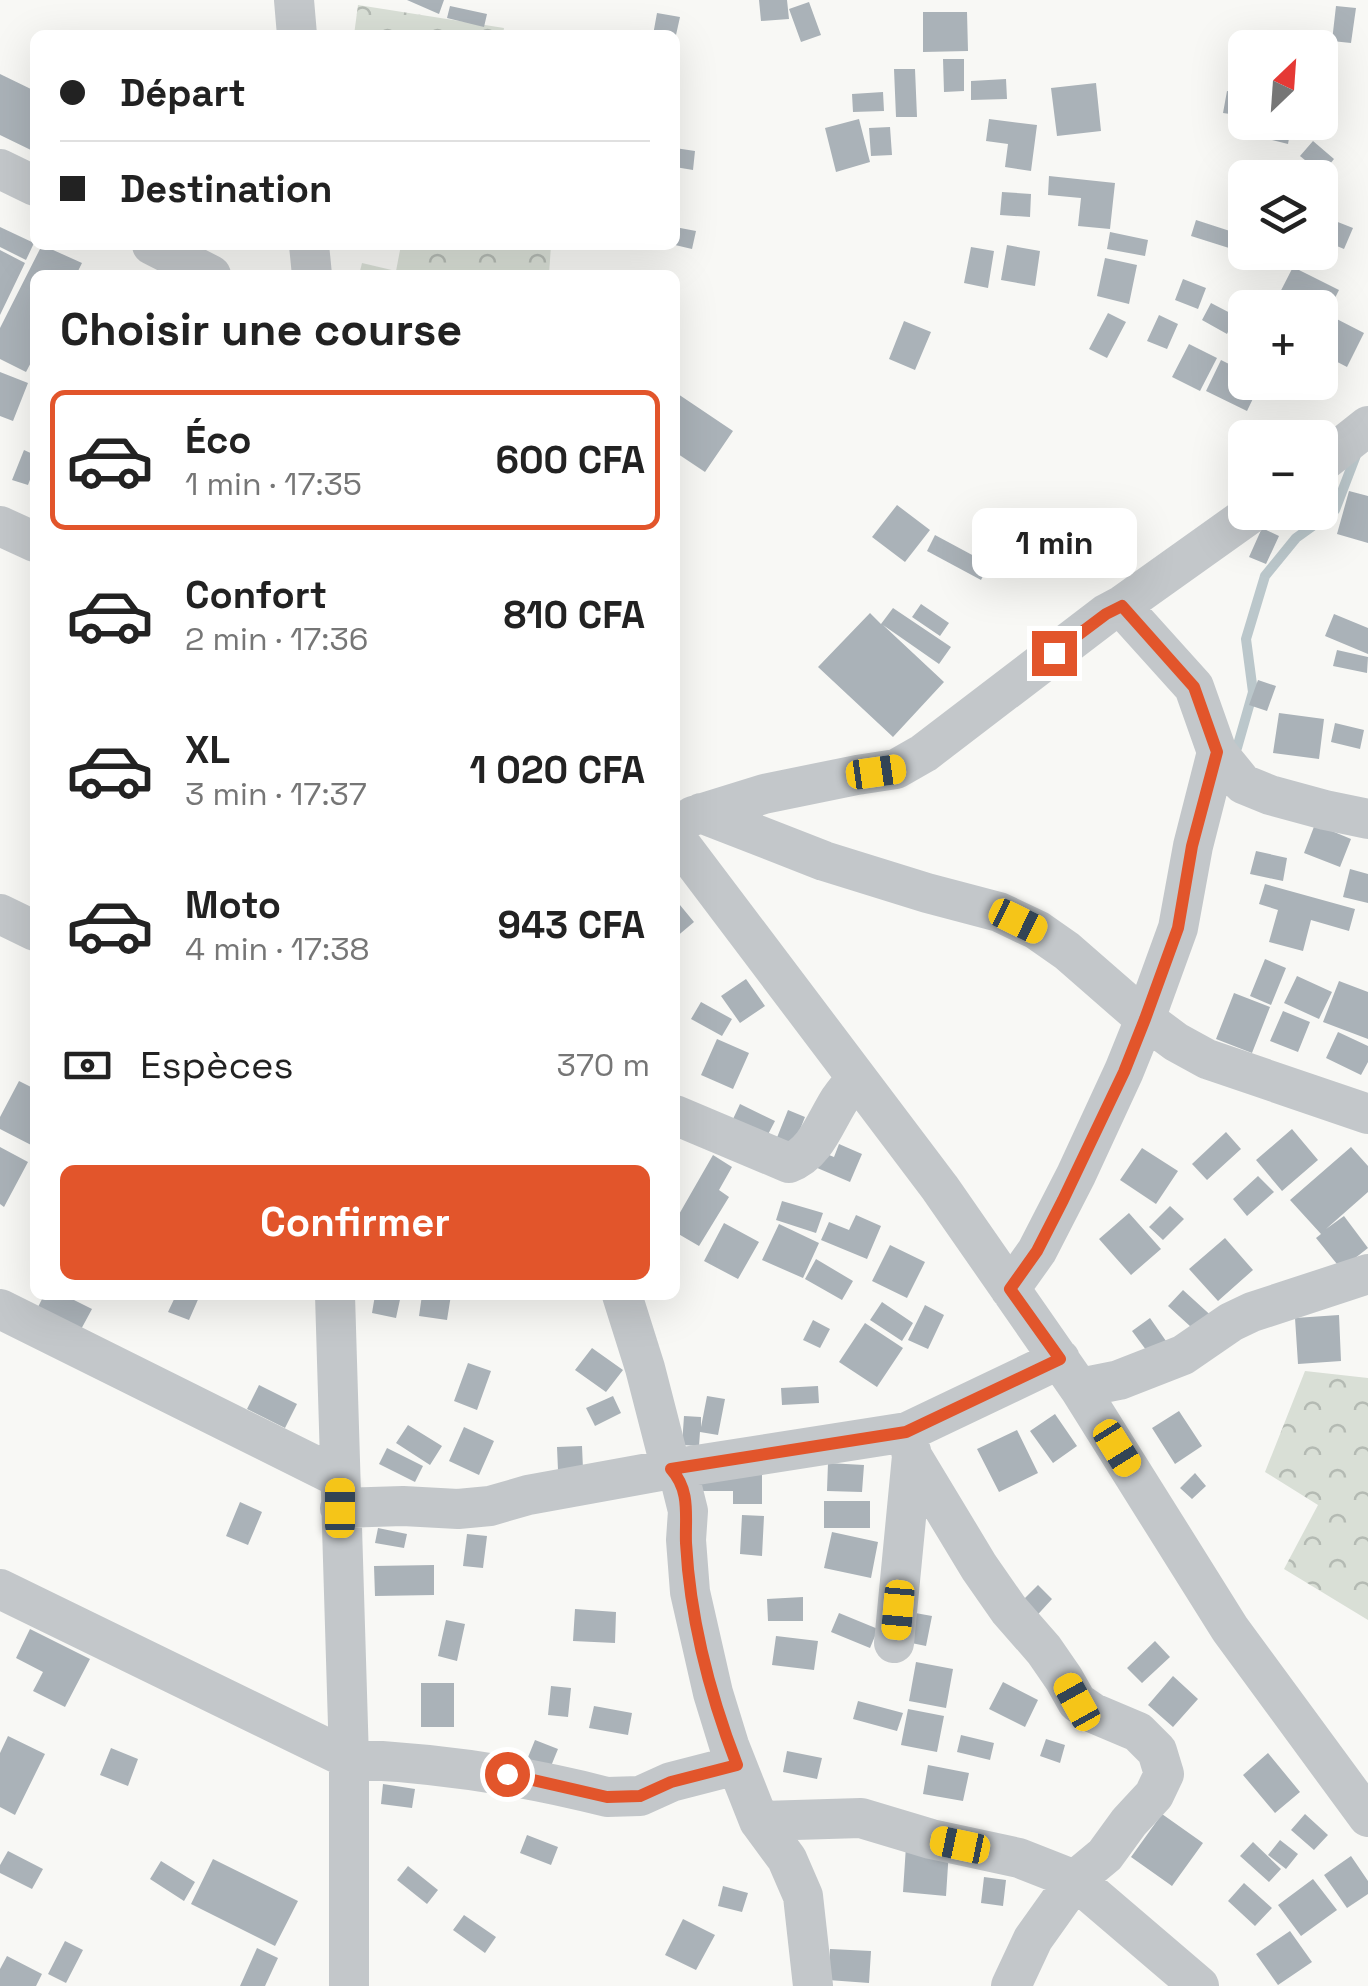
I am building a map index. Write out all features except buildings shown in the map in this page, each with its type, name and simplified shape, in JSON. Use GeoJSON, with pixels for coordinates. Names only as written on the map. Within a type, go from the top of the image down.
{"type":"FeatureCollection","features":[{"type":"Feature","properties":{"kind":"street"},"geometry":{"type":"LineString","coordinates":[[294,0],[296,30]]}},
{"type":"Feature","properties":{"kind":"street"},"geometry":{"type":"LineString","coordinates":[[0,168],[30,183]]}},
{"type":"Feature","properties":{"kind":"street"},"geometry":{"type":"LineString","coordinates":[[162,250],[201,270]]}},
{"type":"Feature","properties":{"kind":"street"},"geometry":{"type":"LineString","coordinates":[[1338,450],[1368,426]]}},
{"type":"Feature","properties":{"kind":"street"},"geometry":{"type":"LineString","coordinates":[[0,526],[30,540]]}},
{"type":"Feature","properties":{"kind":"street"},"geometry":{"type":"LineString","coordinates":[[684,824],[764,794],[896,769],[924,753],[1106,614],[1228,529]]}},
{"type":"Feature","properties":{"kind":"street"},"geometry":{"type":"LineString","coordinates":[[1122,606],[1194,687],[1217,752],[1243,784],[1288,800],[1368,819]]}},
{"type":"Feature","properties":{"kind":"street"},"geometry":{"type":"LineString","coordinates":[[1010,1289],[1037,1251],[1068,1190],[1145,1019],[1178,928],[1192,846],[1217,752]]}},
{"type":"Feature","properties":{"kind":"street"},"geometry":{"type":"LineString","coordinates":[[684,824],[999,912],[1067,951],[1176,1042],[1208,1059],[1368,1114]]}},
{"type":"Feature","properties":{"kind":"street"},"geometry":{"type":"LineString","coordinates":[[684,824],[856,1079],[940,1188],[1070,1374],[1230,1629],[1368,1816]]}},
{"type":"Feature","properties":{"kind":"street"},"geometry":{"type":"LineString","coordinates":[[0,914],[30,929]]}},
{"type":"Feature","properties":{"kind":"street"},"geometry":{"type":"LineString","coordinates":[[680,1116],[789,1163],[801,1158],[856,1079]]}},
{"type":"Feature","properties":{"kind":"street"},"geometry":{"type":"LineString","coordinates":[[0,1310],[340,1493],[403,1506],[458,1509],[671,1469],[910,1444],[1070,1374],[1119,1380],[1183,1354],[1252,1312],[1368,1274]]}},
{"type":"Feature","properties":{"kind":"street"},"geometry":{"type":"LineString","coordinates":[[335,1300],[349,1759],[349,1986]]}},
{"type":"Feature","properties":{"kind":"street"},"geometry":{"type":"LineString","coordinates":[[624,1300],[671,1469],[680,1479],[688,1510],[690,1592],[713,1693],[759,1821],[787,1859],[803,1896],[813,1986]]}},
{"type":"Feature","properties":{"kind":"street"},"geometry":{"type":"LineString","coordinates":[[894,1643],[910,1444]]}},
{"type":"Feature","properties":{"kind":"street"},"geometry":{"type":"LineString","coordinates":[[910,1444],[979,1567],[1044,1650],[1077,1702],[1093,1714],[1138,1732],[1157,1751],[1164,1774],[1154,1794],[1106,1855],[1075,1880],[1033,1940],[1011,1986]]}},
{"type":"Feature","properties":{"kind":"street"},"geometry":{"type":"LineString","coordinates":[[0,1589],[349,1759],[507,1774],[623,1798],[737,1765]]}},
{"type":"Feature","properties":{"kind":"street"},"geometry":{"type":"LineString","coordinates":[[759,1821],[861,1818],[931,1839],[1019,1858],[1075,1880],[1199,1986]]}},
{"type":"Feature","properties":{"kind":"green space"},"geometry":{"type":"Polygon","coordinates":[[[358,5],[504,28],[504,30],[355,30],[358,5]]]}},
{"type":"Feature","properties":{"kind":"green space"},"geometry":{"type":"Polygon","coordinates":[[[400,250],[551,250],[549,270],[396,270],[400,250]]]}},
{"type":"Feature","properties":{"kind":"green space"},"geometry":{"type":"Polygon","coordinates":[[[362,263],[392,270],[360,270],[362,263]]]}},
{"type":"Feature","properties":{"kind":"green space"},"geometry":{"type":"Polygon","coordinates":[[[1305,1371],[1368,1378],[1368,1620],[1284,1569],[1318,1505],[1265,1472],[1305,1371]]]}},
{"type":"Feature","properties":{"kind":"waterway"},"geometry":{"type":"LineString","coordinates":[[1237,748],[1253,692],[1246,639],[1265,576],[1296,538],[1335,510],[1358,450]]}},
{"type":"Feature","properties":{"kind":"route"},"geometry":{"type":"LineString","coordinates":[[507,1774],[623,1798],[737,1765],[699,1635],[690,1592],[688,1510],[680,1479],[671,1469],[906,1432],[1060,1359],[1010,1289],[1037,1251],[1063,1200],[1145,1019],[1178,928],[1192,846],[1217,752],[1194,687],[1122,606],[1054,653]]}}]}
